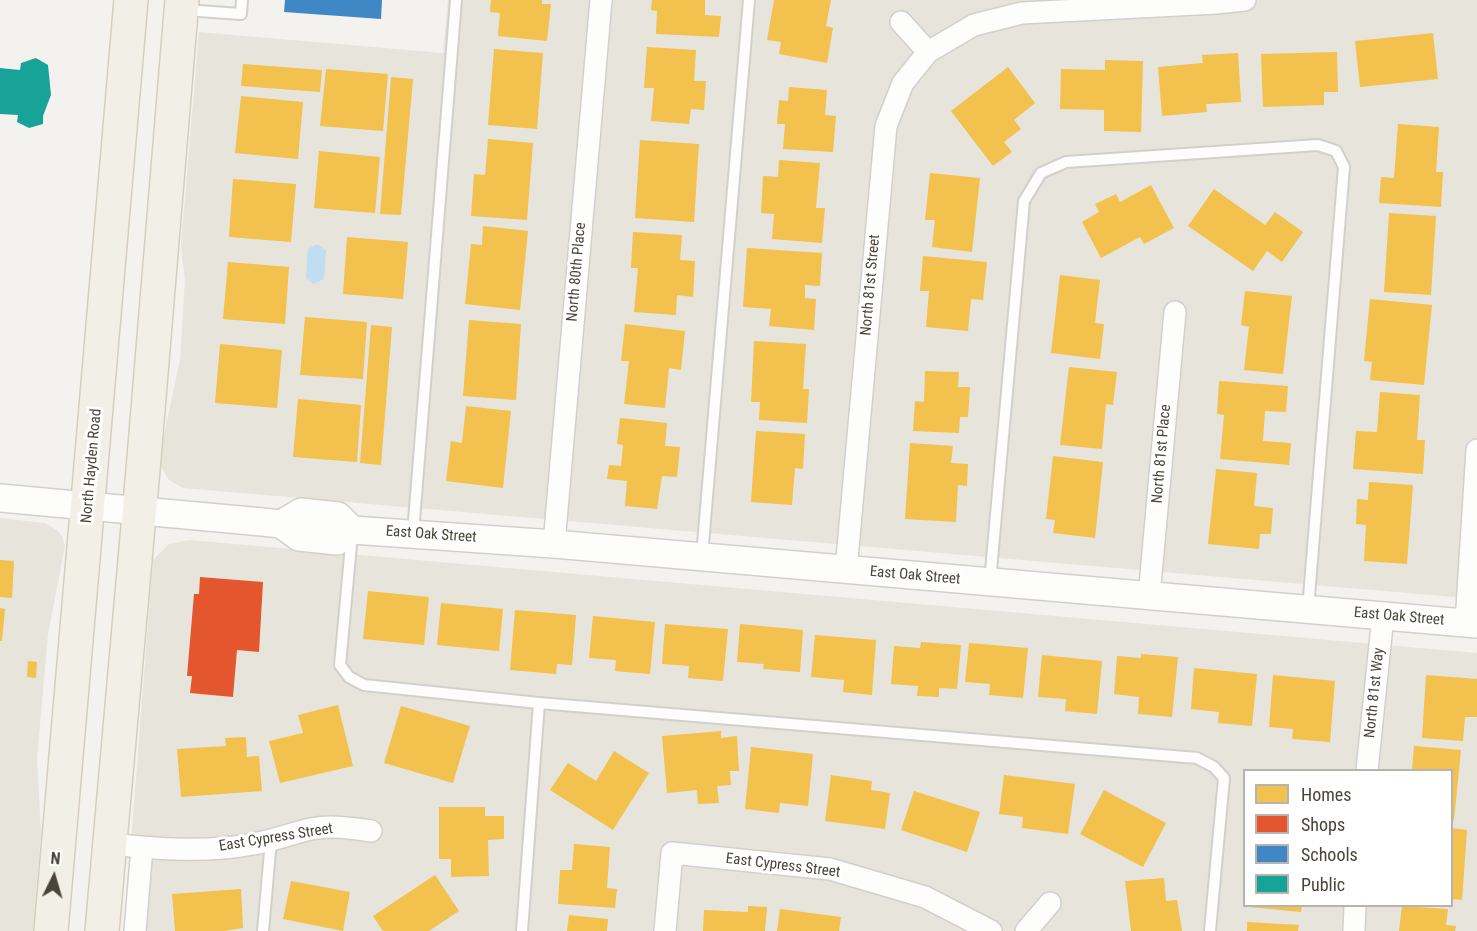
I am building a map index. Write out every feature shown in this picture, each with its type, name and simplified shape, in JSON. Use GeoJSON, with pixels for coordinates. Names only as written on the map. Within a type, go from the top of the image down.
{"type":"FeatureCollection","features":[{"type":"Feature","properties":{"kind":"main road","name":"North Hayden Road"},"geometry":{"type":"LineString","coordinates":[[51,931],[131,0]]}},
{"type":"Feature","properties":{"kind":"main road"},"geometry":{"type":"LineString","coordinates":[[102,931],[181,5]]}},
{"type":"Feature","properties":{"kind":"street","name":"North 80th Place"},"geometry":{"type":"LineString","coordinates":[[554,544],[601,0]]}},
{"type":"Feature","properties":{"kind":"street"},"geometry":{"type":"LineString","coordinates":[[901,22],[928,52],[974,25],[1022,13],[1245,0]]}},
{"type":"Feature","properties":{"kind":"street","name":"North 81st Street"},"geometry":{"type":"LineString","coordinates":[[846,570],[886,126],[903,83],[928,52]]}},
{"type":"Feature","properties":{"kind":"street","name":"North 81st Place"},"geometry":{"type":"LineString","coordinates":[[1149,596],[1175,312]]}},
{"type":"Feature","properties":{"kind":"street"},"geometry":{"type":"LineString","coordinates":[[1472,624],[1477,450]]}},
{"type":"Feature","properties":{"kind":"street","name":"East Oak Street"},"geometry":{"type":"LineString","coordinates":[[0,498],[281,525],[301,512],[338,516],[352,530],[554,544],[1472,624]]}},
{"type":"Feature","properties":{"kind":"street","name":"North 81st Way"},"geometry":{"type":"LineString","coordinates":[[1367,769],[1383,616]]}},
{"type":"Feature","properties":{"kind":"street","name":"East Cypress Street"},"geometry":{"type":"LineString","coordinates":[[110,844],[142,847],[223,848],[254,844],[314,829],[342,827],[371,831]]}},
{"type":"Feature","properties":{"kind":"street"},"geometry":{"type":"LineString","coordinates":[[135,931],[142,847]]}},
{"type":"Feature","properties":{"kind":"street","name":"East Cypress Street"},"geometry":{"type":"LineString","coordinates":[[665,931],[672,853],[830,869],[924,897],[991,931]]}},
{"type":"Feature","properties":{"kind":"street"},"geometry":{"type":"LineString","coordinates":[[1026,931],[1050,903]]}},
{"type":"Feature","properties":{"kind":"street"},"geometry":{"type":"LineString","coordinates":[[1354,931],[1355,907]]}},
{"type":"Feature","properties":{"kind":"lane"},"geometry":{"type":"LineString","coordinates":[[181,5],[241,14],[242,0]]}},
{"type":"Feature","properties":{"kind":"lane"},"geometry":{"type":"LineString","coordinates":[[413,534],[456,0]]}},
{"type":"Feature","properties":{"kind":"lane"},"geometry":{"type":"LineString","coordinates":[[702,557],[749,0]]}},
{"type":"Feature","properties":{"kind":"lane"},"geometry":{"type":"LineString","coordinates":[[990,583],[1024,201],[1041,173],[1066,162],[1317,145],[1336,151],[1344,167],[1308,609]]}},
{"type":"Feature","properties":{"kind":"lane"},"geometry":{"type":"LineString","coordinates":[[352,530],[340,665],[349,677],[364,685],[539,703],[1197,758],[1214,767],[1224,778],[1210,931]]}},
{"type":"Feature","properties":{"kind":"lane"},"geometry":{"type":"LineString","coordinates":[[522,931],[539,703]]}},
{"type":"Feature","properties":{"kind":"lane"},"geometry":{"type":"LineString","coordinates":[[263,931],[271,840]]}},
{"type":"Feature","properties":{"kind":"shaded area"},"geometry":{"type":"Polygon","coordinates":[[[448,0],[1477,0],[1477,599],[183,488],[169,480],[160,465],[160,454],[180,359],[185,281],[181,245],[199,32],[443,53],[448,0]]]}},
{"type":"Feature","properties":{"kind":"shaded area"},"geometry":{"type":"Polygon","coordinates":[[[0,518],[45,523],[57,530],[65,546],[48,634],[37,759],[41,833],[33,931],[0,931],[0,518]]]}},
{"type":"Feature","properties":{"kind":"shaded area"},"geometry":{"type":"Polygon","coordinates":[[[189,540],[1477,653],[1477,931],[124,931],[153,560],[169,544],[189,540]]]}},
{"type":"Feature","properties":{"kind":"water"},"geometry":{"type":"Polygon","coordinates":[[[315,245],[326,250],[324,279],[313,284],[306,278],[308,249],[315,245]]]}},
{"type":"Feature","properties":{"kind":"building: Homes"},"geometry":{"type":"Polygon","coordinates":[[[491,0],[542,0],[542,4],[551,4],[547,41],[498,36],[500,13],[490,12],[491,0]]]}},
{"type":"Feature","properties":{"kind":"building: Homes"},"geometry":{"type":"Polygon","coordinates":[[[652,0],[705,0],[705,15],[721,16],[719,37],[656,34],[657,11],[651,10],[652,0]]]}},
{"type":"Feature","properties":{"kind":"building: Homes"},"geometry":{"type":"Polygon","coordinates":[[[774,0],[831,0],[826,26],[833,28],[827,63],[779,54],[781,42],[767,40],[774,0]]]}},
{"type":"Feature","properties":{"kind":"building: Homes"},"geometry":{"type":"Polygon","coordinates":[[[1433,33],[1438,79],[1360,87],[1355,41],[1433,33]]]}},
{"type":"Feature","properties":{"kind":"building: Homes"},"geometry":{"type":"Polygon","coordinates":[[[647,47],[696,50],[694,81],[706,81],[704,110],[691,109],[689,124],[651,121],[654,88],[644,88],[647,47]]]}},
{"type":"Feature","properties":{"kind":"building: Homes"},"geometry":{"type":"Polygon","coordinates":[[[494,49],[543,53],[537,129],[488,125],[494,49]]]}},
{"type":"Feature","properties":{"kind":"building: Homes"},"geometry":{"type":"Polygon","coordinates":[[[1337,52],[1338,92],[1324,92],[1324,105],[1263,107],[1261,54],[1337,52]]]}},
{"type":"Feature","properties":{"kind":"building: Homes"},"geometry":{"type":"Polygon","coordinates":[[[1238,53],[1241,102],[1206,104],[1207,112],[1162,116],[1158,67],[1203,63],[1202,55],[1238,53]]]}},
{"type":"Feature","properties":{"kind":"building: Homes"},"geometry":{"type":"Polygon","coordinates":[[[1105,60],[1143,61],[1141,132],[1104,131],[1104,110],[1060,109],[1061,69],[1105,70],[1105,60]]]}},
{"type":"Feature","properties":{"kind":"building: Homes"},"geometry":{"type":"Polygon","coordinates":[[[243,64],[322,70],[320,92],[241,86],[243,64]]]}},
{"type":"Feature","properties":{"kind":"building: Homes"},"geometry":{"type":"Polygon","coordinates":[[[1008,67],[1035,103],[1014,120],[1021,129],[1004,142],[1012,152],[993,166],[951,111],[1008,67]]]}},
{"type":"Feature","properties":{"kind":"building: Homes"},"geometry":{"type":"Polygon","coordinates":[[[326,69],[388,74],[383,131],[320,126],[326,69]]]}},
{"type":"Feature","properties":{"kind":"building: Homes"},"geometry":{"type":"Polygon","coordinates":[[[391,77],[413,79],[401,215],[380,214],[391,77]]]}},
{"type":"Feature","properties":{"kind":"building: Homes"},"geometry":{"type":"Polygon","coordinates":[[[789,87],[827,90],[825,115],[836,116],[833,152],[783,149],[785,124],[777,124],[779,100],[788,101],[789,87]]]}},
{"type":"Feature","properties":{"kind":"building: Homes"},"geometry":{"type":"Polygon","coordinates":[[[241,96],[303,102],[298,159],[235,153],[241,96]]]}},
{"type":"Feature","properties":{"kind":"building: Homes"},"geometry":{"type":"Polygon","coordinates":[[[1398,124],[1439,127],[1436,172],[1443,172],[1441,207],[1379,203],[1381,177],[1394,178],[1398,124]]]}},
{"type":"Feature","properties":{"kind":"building: Homes"},"geometry":{"type":"Polygon","coordinates":[[[488,139],[533,143],[527,220],[471,216],[474,174],[485,175],[488,139]]]}},
{"type":"Feature","properties":{"kind":"building: Homes"},"geometry":{"type":"Polygon","coordinates":[[[640,140],[699,144],[694,222],[635,218],[640,140]]]}},
{"type":"Feature","properties":{"kind":"building: Homes"},"geometry":{"type":"Polygon","coordinates":[[[319,151],[380,157],[375,213],[314,208],[319,151]]]}},
{"type":"Feature","properties":{"kind":"building: Homes"},"geometry":{"type":"Polygon","coordinates":[[[779,160],[820,163],[816,208],[825,208],[822,243],[772,239],[774,214],[761,213],[763,176],[778,177],[779,160]]]}},
{"type":"Feature","properties":{"kind":"building: Homes"},"geometry":{"type":"Polygon","coordinates":[[[930,173],[980,178],[972,252],[932,247],[935,220],[925,220],[930,173]]]}},
{"type":"Feature","properties":{"kind":"building: Homes"},"geometry":{"type":"Polygon","coordinates":[[[233,179],[296,184],[291,242],[229,237],[233,179]]]}},
{"type":"Feature","properties":{"kind":"building: Homes"},"geometry":{"type":"Polygon","coordinates":[[[1151,185],[1174,228],[1144,244],[1140,237],[1101,258],[1082,222],[1099,212],[1095,204],[1116,194],[1120,202],[1151,185]]]}},
{"type":"Feature","properties":{"kind":"building: Homes"},"geometry":{"type":"Polygon","coordinates":[[[1214,189],[1265,225],[1275,212],[1303,232],[1282,262],[1267,251],[1253,271],[1188,226],[1214,189]]]}},
{"type":"Feature","properties":{"kind":"building: Homes"},"geometry":{"type":"Polygon","coordinates":[[[1389,213],[1436,216],[1431,295],[1384,292],[1389,213]]]}},
{"type":"Feature","properties":{"kind":"building: Homes"},"geometry":{"type":"Polygon","coordinates":[[[483,226],[528,231],[520,310],[465,304],[471,244],[482,245],[483,226]]]}},
{"type":"Feature","properties":{"kind":"building: Homes"},"geometry":{"type":"Polygon","coordinates":[[[633,232],[682,235],[680,260],[695,261],[693,297],[677,295],[676,315],[634,312],[638,268],[631,268],[633,232]]]}},
{"type":"Feature","properties":{"kind":"building: Homes"},"geometry":{"type":"Polygon","coordinates":[[[347,237],[408,242],[403,299],[343,294],[347,237]]]}},
{"type":"Feature","properties":{"kind":"building: Homes"},"geometry":{"type":"Polygon","coordinates":[[[747,248],[822,253],[820,286],[805,285],[805,298],[816,299],[814,330],[769,326],[771,309],[743,307],[747,248]]]}},
{"type":"Feature","properties":{"kind":"building: Homes"},"geometry":{"type":"Polygon","coordinates":[[[923,256],[987,262],[983,300],[971,299],[968,331],[926,327],[929,291],[920,291],[923,256]]]}},
{"type":"Feature","properties":{"kind":"building: Homes"},"geometry":{"type":"Polygon","coordinates":[[[228,262],[289,267],[285,324],[223,319],[228,262]]]}},
{"type":"Feature","properties":{"kind":"building: Homes"},"geometry":{"type":"Polygon","coordinates":[[[1060,275],[1100,280],[1095,323],[1104,324],[1100,359],[1051,353],[1060,275]]]}},
{"type":"Feature","properties":{"kind":"building: Homes"},"geometry":{"type":"Polygon","coordinates":[[[1245,291],[1292,296],[1283,374],[1244,370],[1249,327],[1241,325],[1245,291]]]}},
{"type":"Feature","properties":{"kind":"building: Homes"},"geometry":{"type":"Polygon","coordinates":[[[1370,299],[1432,305],[1424,385],[1370,380],[1372,362],[1364,361],[1370,299]]]}},
{"type":"Feature","properties":{"kind":"building: Homes"},"geometry":{"type":"Polygon","coordinates":[[[305,317],[367,322],[363,379],[300,375],[305,317]]]}},
{"type":"Feature","properties":{"kind":"building: Homes"},"geometry":{"type":"Polygon","coordinates":[[[469,320],[521,324],[516,400],[463,396],[469,320]]]}},
{"type":"Feature","properties":{"kind":"building: Homes"},"geometry":{"type":"Polygon","coordinates":[[[625,324],[685,331],[681,370],[669,368],[665,408],[624,404],[629,361],[621,361],[625,324]]]}},
{"type":"Feature","properties":{"kind":"building: Homes"},"geometry":{"type":"Polygon","coordinates":[[[371,325],[392,327],[381,465],[360,463],[371,325]]]}},
{"type":"Feature","properties":{"kind":"building: Homes"},"geometry":{"type":"Polygon","coordinates":[[[754,341],[806,344],[803,389],[809,389],[807,423],[759,420],[760,402],[751,402],[754,341]]]}},
{"type":"Feature","properties":{"kind":"building: Homes"},"geometry":{"type":"Polygon","coordinates":[[[220,344],[282,350],[277,408],[215,403],[220,344]]]}},
{"type":"Feature","properties":{"kind":"building: Homes"},"geometry":{"type":"Polygon","coordinates":[[[1069,367],[1117,372],[1113,405],[1106,404],[1102,449],[1060,445],[1069,367]]]}},
{"type":"Feature","properties":{"kind":"building: Homes"},"geometry":{"type":"Polygon","coordinates":[[[925,371],[959,372],[958,387],[970,387],[968,417],[960,417],[959,433],[913,431],[915,401],[924,402],[925,371]]]}},
{"type":"Feature","properties":{"kind":"building: Homes"},"geometry":{"type":"Polygon","coordinates":[[[1219,381],[1288,386],[1286,412],[1265,411],[1263,441],[1291,443],[1289,465],[1220,459],[1224,415],[1217,414],[1219,381]]]}},
{"type":"Feature","properties":{"kind":"building: Homes"},"geometry":{"type":"Polygon","coordinates":[[[1380,392],[1420,395],[1417,440],[1425,440],[1423,474],[1353,469],[1356,431],[1377,432],[1380,392]]]}},
{"type":"Feature","properties":{"kind":"building: Homes"},"geometry":{"type":"Polygon","coordinates":[[[298,399],[361,405],[357,462],[293,457],[298,399]]]}},
{"type":"Feature","properties":{"kind":"building: Homes"},"geometry":{"type":"Polygon","coordinates":[[[466,406],[511,411],[503,488],[446,481],[451,441],[462,443],[466,406]]]}},
{"type":"Feature","properties":{"kind":"building: Homes"},"geometry":{"type":"Polygon","coordinates":[[[620,418],[667,423],[665,446],[680,447],[677,477],[662,476],[657,509],[625,506],[627,481],[607,479],[609,465],[621,466],[623,445],[617,444],[620,418]]]}},
{"type":"Feature","properties":{"kind":"building: Homes"},"geometry":{"type":"Polygon","coordinates":[[[756,431],[805,434],[803,469],[795,468],[792,505],[751,502],[756,431]]]}},
{"type":"Feature","properties":{"kind":"building: Homes"},"geometry":{"type":"Polygon","coordinates":[[[910,443],[953,446],[951,463],[968,464],[967,486],[958,485],[956,522],[905,519],[910,443]]]}},
{"type":"Feature","properties":{"kind":"building: Homes"},"geometry":{"type":"Polygon","coordinates":[[[1053,456],[1103,462],[1095,538],[1053,533],[1055,520],[1046,519],[1053,456]]]}},
{"type":"Feature","properties":{"kind":"building: Homes"},"geometry":{"type":"Polygon","coordinates":[[[1216,469],[1257,473],[1254,506],[1273,508],[1271,534],[1260,534],[1259,549],[1208,544],[1216,469]]]}},
{"type":"Feature","properties":{"kind":"building: Homes"},"geometry":{"type":"Polygon","coordinates":[[[1369,482],[1413,485],[1407,564],[1364,561],[1366,525],[1356,524],[1357,499],[1368,500],[1369,482]]]}},
{"type":"Feature","properties":{"kind":"building: Homes"},"geometry":{"type":"Polygon","coordinates":[[[0,560],[14,561],[12,598],[0,597],[0,560]]]}},
{"type":"Feature","properties":{"kind":"building: Homes"},"geometry":{"type":"Polygon","coordinates":[[[368,591],[429,597],[424,645],[363,639],[368,591]]]}},
{"type":"Feature","properties":{"kind":"building: Homes"},"geometry":{"type":"Polygon","coordinates":[[[441,603],[503,609],[499,651],[437,645],[441,603]]]}},
{"type":"Feature","properties":{"kind":"building: Homes"},"geometry":{"type":"Polygon","coordinates":[[[0,608],[5,609],[2,641],[0,641],[0,608]]]}},
{"type":"Feature","properties":{"kind":"building: Homes"},"geometry":{"type":"Polygon","coordinates":[[[515,610],[576,615],[572,665],[557,664],[556,674],[510,670],[515,610]]]}},
{"type":"Feature","properties":{"kind":"building: Homes"},"geometry":{"type":"Polygon","coordinates":[[[593,616],[655,622],[650,674],[615,671],[616,660],[589,658],[593,616]]]}},
{"type":"Feature","properties":{"kind":"building: Homes"},"geometry":{"type":"Polygon","coordinates":[[[665,624],[728,629],[723,681],[688,678],[689,666],[662,664],[665,624]]]}},
{"type":"Feature","properties":{"kind":"building: Homes"},"geometry":{"type":"Polygon","coordinates":[[[740,624],[803,630],[800,672],[763,669],[764,664],[737,662],[740,624]]]}},
{"type":"Feature","properties":{"kind":"building: Homes"},"geometry":{"type":"Polygon","coordinates":[[[815,635],[876,640],[872,695],[843,692],[844,680],[811,677],[815,635]]]}},
{"type":"Feature","properties":{"kind":"building: Homes"},"geometry":{"type":"Polygon","coordinates":[[[921,642],[961,645],[957,689],[939,688],[939,697],[917,696],[918,686],[891,684],[894,646],[920,648],[921,642]]]}},
{"type":"Feature","properties":{"kind":"building: Homes"},"geometry":{"type":"Polygon","coordinates":[[[969,643],[1028,648],[1023,698],[989,695],[990,684],[965,682],[969,643]]]}},
{"type":"Feature","properties":{"kind":"building: Homes"},"geometry":{"type":"Polygon","coordinates":[[[1141,654],[1178,657],[1172,717],[1138,714],[1139,697],[1114,694],[1117,656],[1141,658],[1141,654]]]}},
{"type":"Feature","properties":{"kind":"building: Homes"},"geometry":{"type":"Polygon","coordinates":[[[1042,655],[1102,661],[1097,714],[1065,711],[1066,699],[1038,697],[1042,655]]]}},
{"type":"Feature","properties":{"kind":"building: Homes"},"geometry":{"type":"Polygon","coordinates":[[[28,661],[37,662],[36,678],[27,677],[28,661]]]}},
{"type":"Feature","properties":{"kind":"building: Homes"},"geometry":{"type":"Polygon","coordinates":[[[1194,668],[1257,674],[1252,726],[1218,723],[1219,712],[1191,709],[1194,668]]]}},
{"type":"Feature","properties":{"kind":"building: Homes"},"geometry":{"type":"Polygon","coordinates":[[[1273,675],[1335,681],[1330,742],[1292,739],[1293,729],[1269,727],[1273,675]]]}},
{"type":"Feature","properties":{"kind":"building: Homes"},"geometry":{"type":"Polygon","coordinates":[[[1426,675],[1477,679],[1477,717],[1465,717],[1463,741],[1422,738],[1426,675]]]}},
{"type":"Feature","properties":{"kind":"building: Homes"},"geometry":{"type":"Polygon","coordinates":[[[338,705],[353,766],[280,783],[269,741],[303,733],[298,715],[338,705]]]}},
{"type":"Feature","properties":{"kind":"building: Homes"},"geometry":{"type":"Polygon","coordinates":[[[401,706],[470,726],[453,783],[384,763],[401,706]]]}},
{"type":"Feature","properties":{"kind":"building: Homes"},"geometry":{"type":"Polygon","coordinates":[[[721,731],[721,738],[737,736],[739,771],[730,771],[731,785],[717,786],[719,803],[698,804],[697,790],[667,793],[662,736],[721,731]]]}},
{"type":"Feature","properties":{"kind":"building: Homes"},"geometry":{"type":"Polygon","coordinates":[[[246,737],[247,757],[259,756],[262,791],[181,797],[177,749],[226,746],[225,738],[246,737]]]}},
{"type":"Feature","properties":{"kind":"building: Homes"},"geometry":{"type":"Polygon","coordinates":[[[1414,746],[1461,750],[1454,820],[1453,769],[1412,769],[1414,746]]]}},
{"type":"Feature","properties":{"kind":"building: Homes"},"geometry":{"type":"Polygon","coordinates":[[[751,747],[813,754],[808,806],[780,803],[779,813],[745,809],[751,747]]]}},
{"type":"Feature","properties":{"kind":"building: Homes"},"geometry":{"type":"Polygon","coordinates":[[[614,751],[649,773],[613,830],[550,790],[568,763],[596,781],[614,751]]]}},
{"type":"Feature","properties":{"kind":"building: Homes"},"geometry":{"type":"Polygon","coordinates":[[[831,775],[872,781],[871,790],[890,793],[885,829],[825,821],[831,775]]]}},
{"type":"Feature","properties":{"kind":"building: Homes"},"geometry":{"type":"Polygon","coordinates":[[[1004,775],[1075,784],[1068,834],[1022,828],[1023,817],[999,814],[1004,775]]]}},
{"type":"Feature","properties":{"kind":"building: Homes"},"geometry":{"type":"Polygon","coordinates":[[[1104,790],[1166,823],[1143,867],[1080,834],[1104,790]]]}},
{"type":"Feature","properties":{"kind":"building: Homes"},"geometry":{"type":"Polygon","coordinates":[[[914,791],[980,812],[967,852],[901,830],[914,791]]]}},
{"type":"Feature","properties":{"kind":"building: Homes"},"geometry":{"type":"Polygon","coordinates":[[[439,807],[485,807],[485,816],[504,816],[504,839],[488,840],[489,876],[451,877],[451,859],[439,859],[439,807]]]}},
{"type":"Feature","properties":{"kind":"building: Homes"},"geometry":{"type":"Polygon","coordinates":[[[1453,828],[1467,830],[1462,900],[1453,899],[1453,828]]]}},
{"type":"Feature","properties":{"kind":"building: Homes"},"geometry":{"type":"Polygon","coordinates":[[[574,844],[610,847],[607,888],[617,889],[615,908],[558,904],[560,870],[572,870],[574,844]]]}},
{"type":"Feature","properties":{"kind":"building: Homes"},"geometry":{"type":"Polygon","coordinates":[[[435,875],[459,911],[429,931],[383,931],[373,916],[435,875]]]}},
{"type":"Feature","properties":{"kind":"building: Homes"},"geometry":{"type":"Polygon","coordinates":[[[1164,878],[1166,901],[1177,900],[1182,931],[1131,931],[1125,881],[1164,878]]]}},
{"type":"Feature","properties":{"kind":"building: Homes"},"geometry":{"type":"Polygon","coordinates":[[[291,881],[350,892],[343,931],[283,919],[291,881]]]}},
{"type":"Feature","properties":{"kind":"building: Homes"},"geometry":{"type":"Polygon","coordinates":[[[241,889],[243,928],[224,931],[175,931],[172,894],[241,889]]]}},
{"type":"Feature","properties":{"kind":"building: Homes"},"geometry":{"type":"Polygon","coordinates":[[[748,906],[767,907],[765,931],[703,931],[704,910],[748,912],[748,906]]]}},
{"type":"Feature","properties":{"kind":"building: Homes"},"geometry":{"type":"Polygon","coordinates":[[[1249,907],[1302,907],[1301,912],[1249,907]]]}},
{"type":"Feature","properties":{"kind":"building: Homes"},"geometry":{"type":"Polygon","coordinates":[[[1402,907],[1448,909],[1446,925],[1456,926],[1455,931],[1399,931],[1402,907]]]}},
{"type":"Feature","properties":{"kind":"building: Homes"},"geometry":{"type":"Polygon","coordinates":[[[780,909],[841,917],[839,931],[777,931],[780,909]]]}},
{"type":"Feature","properties":{"kind":"building: Homes"},"geometry":{"type":"Polygon","coordinates":[[[569,915],[608,919],[607,931],[567,931],[569,915]]]}},
{"type":"Feature","properties":{"kind":"building: Homes"},"geometry":{"type":"Polygon","coordinates":[[[1247,922],[1299,925],[1298,931],[1247,931],[1247,922]]]}},
{"type":"Feature","properties":{"kind":"building: Shops"},"geometry":{"type":"Polygon","coordinates":[[[200,577],[263,582],[259,652],[237,650],[233,697],[190,693],[192,676],[187,676],[194,594],[199,594],[200,577]]]}},
{"type":"Feature","properties":{"kind":"building: Schools"},"geometry":{"type":"Polygon","coordinates":[[[285,0],[382,0],[381,19],[284,12],[285,0]]]}},
{"type":"Feature","properties":{"kind":"building: Public"},"geometry":{"type":"Polygon","coordinates":[[[36,58],[48,65],[51,95],[43,116],[43,124],[29,128],[17,122],[18,115],[0,114],[0,68],[20,70],[21,63],[36,58]]]}}]}
